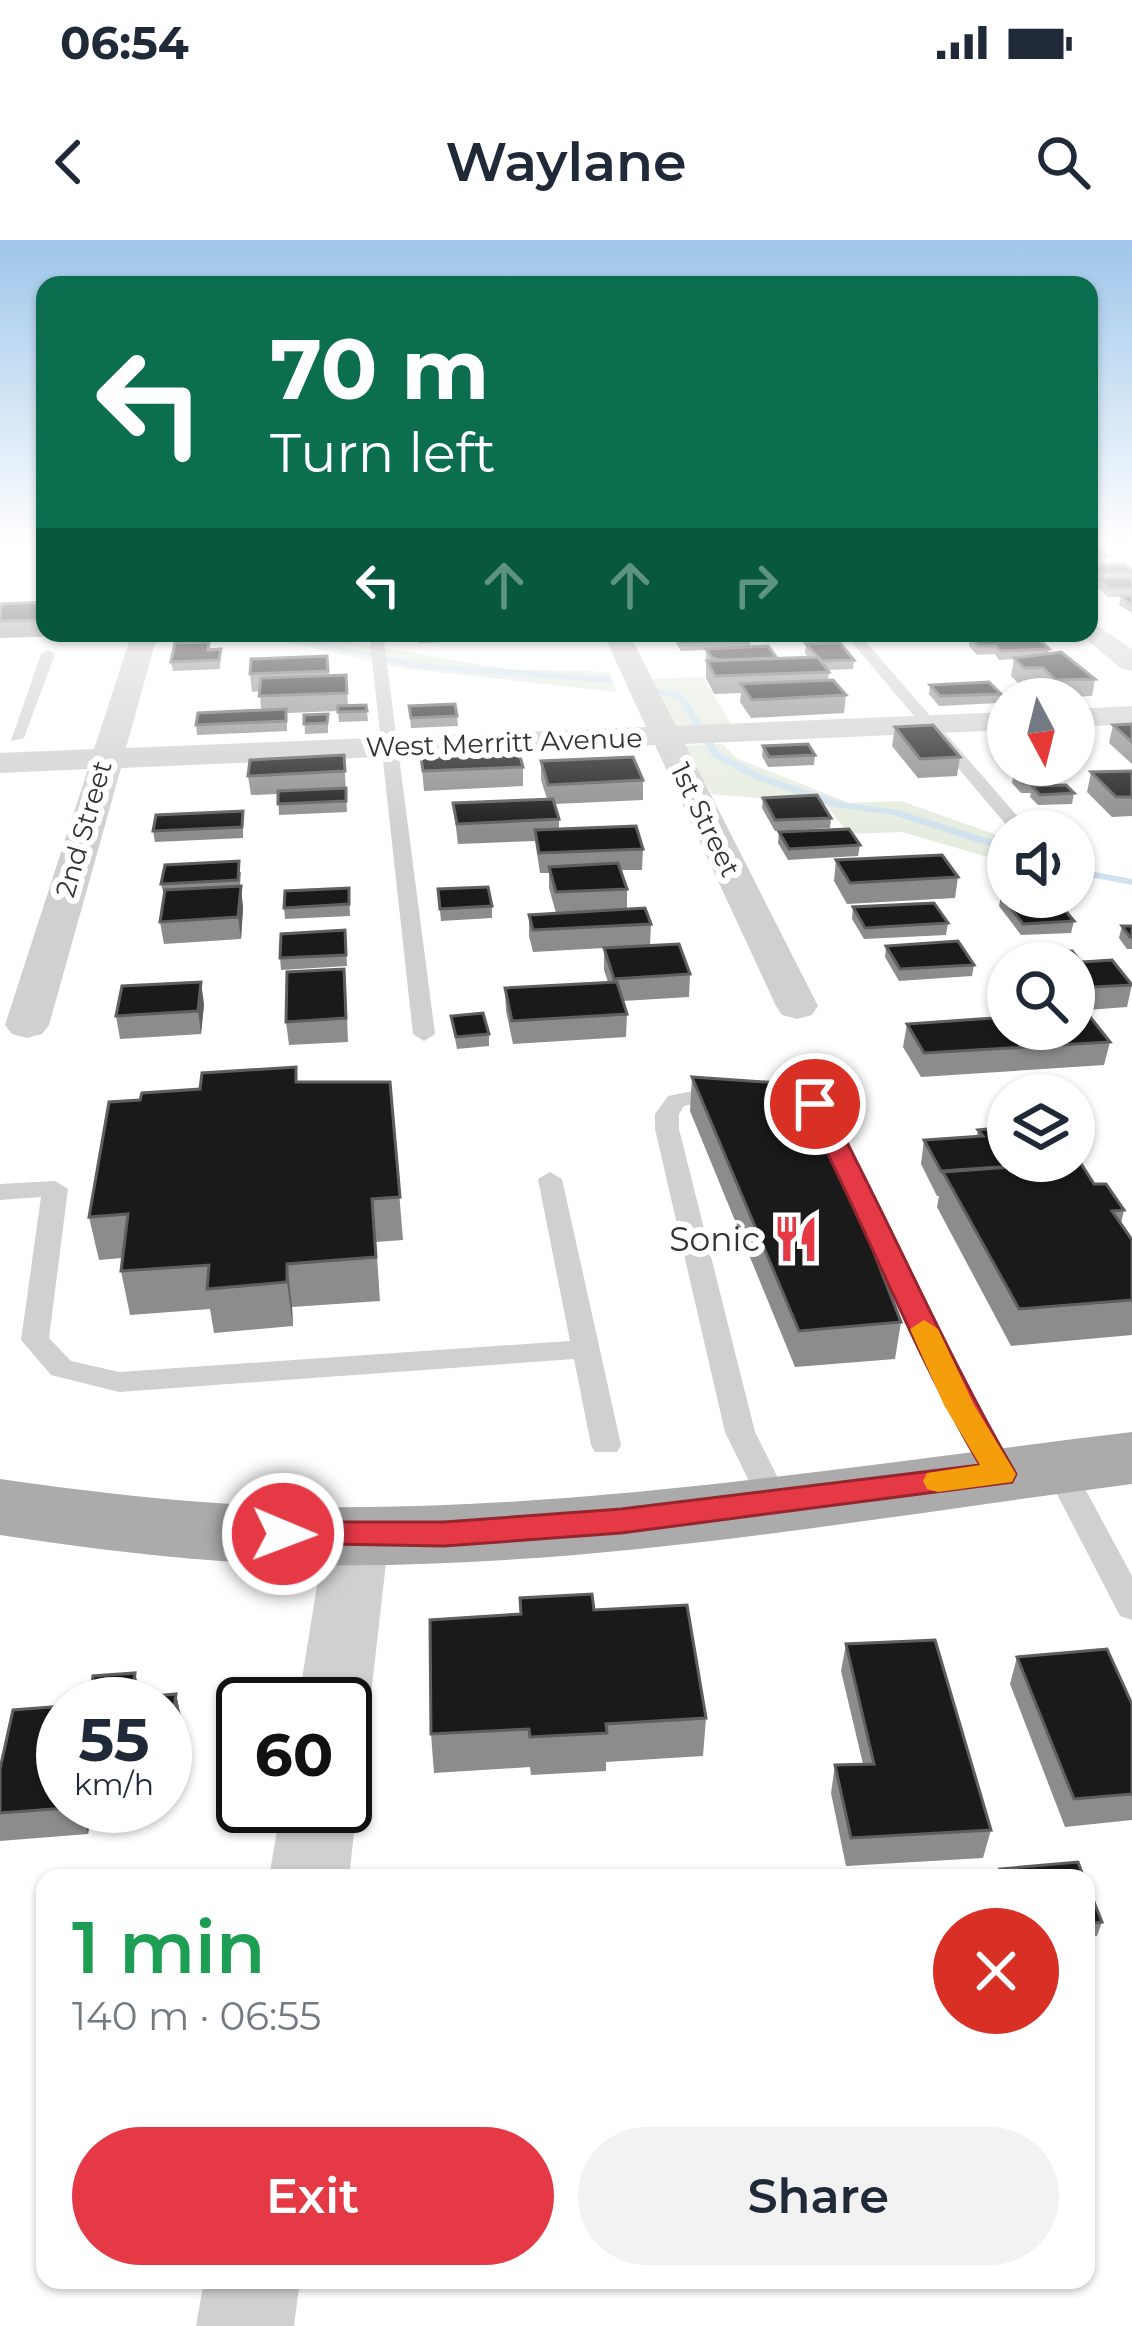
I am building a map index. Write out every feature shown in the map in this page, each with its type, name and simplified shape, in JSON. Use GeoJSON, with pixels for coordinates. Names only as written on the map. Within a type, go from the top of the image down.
{"type":"FeatureCollection","features":[{"type":"Feature","properties":{"kind":"main road"},"geometry":{"type":"LineString","coordinates":[[0,1507],[246,1533],[357,1536],[621,1521],[1132,1458]]}},
{"type":"Feature","properties":{"kind":"street"},"geometry":{"type":"LineString","coordinates":[[1103,639],[1132,663]]}},
{"type":"Feature","properties":{"kind":"street","name":"2nd Street"},"geometry":{"type":"LineString","coordinates":[[27,1025],[142,642]]}},
{"type":"Feature","properties":{"kind":"street","name":"1st Street"},"geometry":{"type":"LineString","coordinates":[[621,642],[797,1006]]}},
{"type":"Feature","properties":{"kind":"street"},"geometry":{"type":"LineString","coordinates":[[1095,717],[1132,715]]}},
{"type":"Feature","properties":{"kind":"street","name":"West Merritt Avenue"},"geometry":{"type":"LineString","coordinates":[[8,751],[104,758],[987,722]]}},
{"type":"Feature","properties":{"kind":"street"},"geometry":{"type":"LineString","coordinates":[[338,1677],[357,1536]]}},
{"type":"Feature","properties":{"kind":"street"},"geometry":{"type":"LineString","coordinates":[[310,1869],[315,1833]]}},
{"type":"Feature","properties":{"kind":"street"},"geometry":{"type":"LineString","coordinates":[[245,2326],[251,2289]]}},
{"type":"Feature","properties":{"kind":"lane"},"geometry":{"type":"LineString","coordinates":[[377,642],[424,1034]]}},
{"type":"Feature","properties":{"kind":"lane"},"geometry":{"type":"LineString","coordinates":[[858,642],[1002,810]]}},
{"type":"Feature","properties":{"kind":"lane"},"geometry":{"type":"LineString","coordinates":[[8,751],[48,654]]}},
{"type":"Feature","properties":{"kind":"lane"},"geometry":{"type":"LineString","coordinates":[[0,712],[27,711]]}},
{"type":"Feature","properties":{"kind":"lane"},"geometry":{"type":"LineString","coordinates":[[774,1502],[740,1432],[667,1129],[667,1114],[676,1101],[752,1093],[815,1104],[863,1195],[959,1405],[1029,1470],[1132,1607]]}},
{"type":"Feature","properties":{"kind":"lane"},"geometry":{"type":"LineString","coordinates":[[550,1179],[606,1444]]}},
{"type":"Feature","properties":{"kind":"lane"},"geometry":{"type":"LineString","coordinates":[[0,1192],[55,1189],[35,1340],[61,1368],[119,1382],[585,1348]]}},
{"type":"Feature","properties":{"kind":"shaded area"},"geometry":{"type":"Polygon","coordinates":[[[285,642],[350,642],[507,669],[609,672],[616,692],[402,668],[285,642]]]}},
{"type":"Feature","properties":{"kind":"shaded area"},"geometry":{"type":"Polygon","coordinates":[[[703,677],[732,726],[672,729],[650,679],[703,677]]]}},
{"type":"Feature","properties":{"kind":"shaded area"},"geometry":{"type":"Polygon","coordinates":[[[723,744],[736,758],[849,803],[901,801],[987,832],[987,857],[902,832],[849,834],[825,804],[712,794],[680,745],[723,744]]]}},
{"type":"Feature","properties":{"kind":"building"},"geometry":{"type":"Polygon","coordinates":[[[209,642],[208,650],[221,649],[219,660],[171,662],[175,643],[209,642]]]}},
{"type":"Feature","properties":{"kind":"building"},"geometry":{"type":"Polygon","coordinates":[[[974,642],[1042,642],[1049,649],[1001,651],[996,646],[974,642]]]}},
{"type":"Feature","properties":{"kind":"building"},"geometry":{"type":"Polygon","coordinates":[[[840,643],[854,660],[821,661],[806,644],[840,643]]]}},
{"type":"Feature","properties":{"kind":"building"},"geometry":{"type":"Polygon","coordinates":[[[768,646],[777,658],[720,660],[706,649],[768,646]]]}},
{"type":"Feature","properties":{"kind":"building"},"geometry":{"type":"Polygon","coordinates":[[[1061,652],[1094,678],[1054,678],[1043,668],[1024,668],[1014,658],[1061,652]]]}},
{"type":"Feature","properties":{"kind":"building"},"geometry":{"type":"Polygon","coordinates":[[[327,656],[328,671],[250,674],[251,659],[327,656]]]}},
{"type":"Feature","properties":{"kind":"building"},"geometry":{"type":"Polygon","coordinates":[[[818,657],[829,672],[715,676],[707,661],[818,657]]]}},
{"type":"Feature","properties":{"kind":"building"},"geometry":{"type":"Polygon","coordinates":[[[346,675],[347,693],[259,696],[261,678],[346,675]]]}},
{"type":"Feature","properties":{"kind":"building"},"geometry":{"type":"Polygon","coordinates":[[[833,680],[846,695],[752,700],[741,684],[833,680]]]}},
{"type":"Feature","properties":{"kind":"building"},"geometry":{"type":"Polygon","coordinates":[[[987,682],[987,694],[940,696],[930,685],[987,682]]]}},
{"type":"Feature","properties":{"kind":"building"},"geometry":{"type":"Polygon","coordinates":[[[455,704],[457,716],[411,718],[409,706],[455,704]]]}},
{"type":"Feature","properties":{"kind":"building"},"geometry":{"type":"Polygon","coordinates":[[[366,705],[367,711],[338,712],[338,706],[366,705]]]}},
{"type":"Feature","properties":{"kind":"building"},"geometry":{"type":"Polygon","coordinates":[[[286,709],[286,721],[196,725],[198,713],[286,709]]]}},
{"type":"Feature","properties":{"kind":"building"},"geometry":{"type":"Polygon","coordinates":[[[328,714],[327,723],[304,724],[304,715],[328,714]]]}},
{"type":"Feature","properties":{"kind":"building"},"geometry":{"type":"Polygon","coordinates":[[[1132,724],[1132,742],[1113,725],[1132,724]]]}},
{"type":"Feature","properties":{"kind":"building"},"geometry":{"type":"Polygon","coordinates":[[[933,725],[960,757],[920,759],[895,727],[933,725]]]}},
{"type":"Feature","properties":{"kind":"building"},"geometry":{"type":"Polygon","coordinates":[[[808,744],[815,755],[769,757],[763,746],[808,744]]]}},
{"type":"Feature","properties":{"kind":"building"},"geometry":{"type":"Polygon","coordinates":[[[519,753],[523,767],[423,771],[421,758],[519,753]]]}},
{"type":"Feature","properties":{"kind":"building"},"geometry":{"type":"Polygon","coordinates":[[[344,755],[345,771],[248,776],[250,760],[344,755]]]}},
{"type":"Feature","properties":{"kind":"building"},"geometry":{"type":"Polygon","coordinates":[[[633,757],[643,780],[548,785],[541,761],[633,757]]]}},
{"type":"Feature","properties":{"kind":"building"},"geometry":{"type":"Polygon","coordinates":[[[1132,771],[1132,797],[1116,797],[1095,772],[1132,771]]]}},
{"type":"Feature","properties":{"kind":"building"},"geometry":{"type":"Polygon","coordinates":[[[1032,786],[1067,786],[1074,793],[1040,795],[1032,786]]]}},
{"type":"Feature","properties":{"kind":"building"},"geometry":{"type":"Polygon","coordinates":[[[346,788],[346,801],[278,804],[278,791],[346,788]]]}},
{"type":"Feature","properties":{"kind":"building"},"geometry":{"type":"Polygon","coordinates":[[[817,795],[831,818],[775,820],[763,798],[817,795]]]}},
{"type":"Feature","properties":{"kind":"building"},"geometry":{"type":"Polygon","coordinates":[[[553,799],[559,819],[457,824],[453,803],[553,799]]]}},
{"type":"Feature","properties":{"kind":"building"},"geometry":{"type":"Polygon","coordinates":[[[243,811],[242,827],[153,831],[156,815],[243,811]]]}},
{"type":"Feature","properties":{"kind":"building"},"geometry":{"type":"Polygon","coordinates":[[[636,826],[643,849],[539,853],[535,830],[636,826]]]}},
{"type":"Feature","properties":{"kind":"building"},"geometry":{"type":"Polygon","coordinates":[[[849,829],[860,845],[789,849],[779,832],[849,829]]]}},
{"type":"Feature","properties":{"kind":"building"},"geometry":{"type":"Polygon","coordinates":[[[942,855],[958,877],[850,883],[836,860],[942,855]]]}},
{"type":"Feature","properties":{"kind":"building"},"geometry":{"type":"Polygon","coordinates":[[[239,861],[238,880],[161,884],[165,865],[239,861]]]}},
{"type":"Feature","properties":{"kind":"building"},"geometry":{"type":"Polygon","coordinates":[[[618,863],[627,889],[556,892],[549,867],[618,863]]]}},
{"type":"Feature","properties":{"kind":"building"},"geometry":{"type":"Polygon","coordinates":[[[241,886],[238,917],[160,922],[165,890],[241,886]]]}},
{"type":"Feature","properties":{"kind":"building"},"geometry":{"type":"Polygon","coordinates":[[[488,887],[492,906],[440,909],[438,889],[488,887]]]}},
{"type":"Feature","properties":{"kind":"building"},"geometry":{"type":"Polygon","coordinates":[[[349,888],[349,904],[284,908],[285,891],[349,888]]]}},
{"type":"Feature","properties":{"kind":"building"},"geometry":{"type":"Polygon","coordinates":[[[934,903],[948,923],[865,928],[853,907],[934,903]]]}},
{"type":"Feature","properties":{"kind":"building"},"geometry":{"type":"Polygon","coordinates":[[[645,908],[651,924],[533,930],[529,915],[645,908]]]}},
{"type":"Feature","properties":{"kind":"building"},"geometry":{"type":"Polygon","coordinates":[[[1018,918],[1074,921],[1023,924],[1018,918]]]}},
{"type":"Feature","properties":{"kind":"building"},"geometry":{"type":"Polygon","coordinates":[[[345,930],[346,955],[280,958],[281,934],[345,930]]]}},
{"type":"Feature","properties":{"kind":"building"},"geometry":{"type":"Polygon","coordinates":[[[958,941],[974,965],[900,969],[886,946],[958,941]]]}},
{"type":"Feature","properties":{"kind":"building"},"geometry":{"type":"Polygon","coordinates":[[[679,944],[690,974],[614,979],[604,948],[679,944]]]}},
{"type":"Feature","properties":{"kind":"building"},"geometry":{"type":"Polygon","coordinates":[[[1112,960],[1132,985],[1095,987],[1095,961],[1112,960]]]}},
{"type":"Feature","properties":{"kind":"building"},"geometry":{"type":"Polygon","coordinates":[[[344,969],[346,1018],[286,1022],[287,972],[344,969]]]}},
{"type":"Feature","properties":{"kind":"building"},"geometry":{"type":"Polygon","coordinates":[[[201,982],[198,1011],[116,1016],[122,986],[201,982]]]}},
{"type":"Feature","properties":{"kind":"building"},"geometry":{"type":"Polygon","coordinates":[[[617,982],[627,1014],[512,1021],[505,988],[617,982]]]}},
{"type":"Feature","properties":{"kind":"building"},"geometry":{"type":"Polygon","coordinates":[[[483,1013],[489,1034],[456,1037],[451,1016],[483,1013]]]}},
{"type":"Feature","properties":{"kind":"building"},"geometry":{"type":"Polygon","coordinates":[[[987,1018],[987,1049],[924,1053],[907,1024],[987,1018]]]}},
{"type":"Feature","properties":{"kind":"building"},"geometry":{"type":"Polygon","coordinates":[[[1095,1023],[1110,1042],[1095,1043],[1095,1023]]]}},
{"type":"Feature","properties":{"kind":"building"},"geometry":{"type":"Polygon","coordinates":[[[296,1067],[296,1082],[390,1082],[400,1197],[372,1199],[376,1257],[287,1264],[287,1282],[207,1289],[209,1265],[121,1271],[128,1214],[89,1217],[109,1102],[140,1100],[142,1093],[200,1089],[202,1073],[296,1067]]]}},
{"type":"Feature","properties":{"kind":"building","name":"Sonic"},"geometry":{"type":"Polygon","coordinates":[[[692,1077],[809,1085],[901,1322],[799,1331],[692,1077]]]}},
{"type":"Feature","properties":{"kind":"building"},"geometry":{"type":"Polygon","coordinates":[[[987,1129],[987,1168],[941,1171],[924,1140],[983,1136],[978,1130],[987,1129]]]}},
{"type":"Feature","properties":{"kind":"building"},"geometry":{"type":"Polygon","coordinates":[[[987,1169],[987,1182],[1106,1184],[1124,1210],[1112,1211],[1132,1240],[1132,1300],[1019,1309],[943,1172],[987,1169]]]}},
{"type":"Feature","properties":{"kind":"building"},"geometry":{"type":"Polygon","coordinates":[[[592,1594],[594,1610],[687,1605],[706,1718],[606,1724],[607,1733],[530,1737],[529,1729],[431,1734],[430,1620],[521,1614],[520,1598],[592,1594]]]}},
{"type":"Feature","properties":{"kind":"building"},"geometry":{"type":"Polygon","coordinates":[[[935,1640],[991,1830],[851,1838],[835,1765],[874,1764],[846,1644],[935,1640]]]}},
{"type":"Feature","properties":{"kind":"building"},"geometry":{"type":"Polygon","coordinates":[[[1107,1649],[1132,1704],[1132,1794],[1074,1799],[1017,1657],[1107,1649]]]}},
{"type":"Feature","properties":{"kind":"building"},"geometry":{"type":"Polygon","coordinates":[[[135,1673],[135,1677],[93,1677],[93,1676],[135,1673]]]}},
{"type":"Feature","properties":{"kind":"building"},"geometry":{"type":"Polygon","coordinates":[[[36,1708],[36,1810],[0,1813],[0,1769],[13,1710],[36,1708]]]}},
{"type":"Feature","properties":{"kind":"building"},"geometry":{"type":"Polygon","coordinates":[[[1078,1862],[1081,1869],[1000,1869],[1078,1862]]]}},
{"type":"Feature","properties":{"kind":"waterway"},"geometry":{"type":"LineString","coordinates":[[309,642],[421,666],[609,680]]}},
{"type":"Feature","properties":{"kind":"waterway"},"geometry":{"type":"LineString","coordinates":[[660,692],[681,697],[715,754],[758,777],[839,805],[894,812],[987,842]]}},
{"type":"Feature","properties":{"kind":"waterway"},"geometry":{"type":"LineString","coordinates":[[1095,875],[1132,882]]}},
{"type":"Feature","properties":{"kind":"slow traffic"},"geometry":{"type":"LineString","coordinates":[[924,1329],[959,1405],[1000,1474],[938,1481]]}},
{"type":"Feature","properties":{"kind":"place","name":"Sonic"},"geometry":{"type":"Point","coordinates":[796,1239]}},
{"type":"Feature","properties":{"kind":"route"},"geometry":{"type":"LineString","coordinates":[[283,1534],[444,1534],[621,1521],[1000,1474],[959,1405],[863,1195],[815,1104]]}}]}
